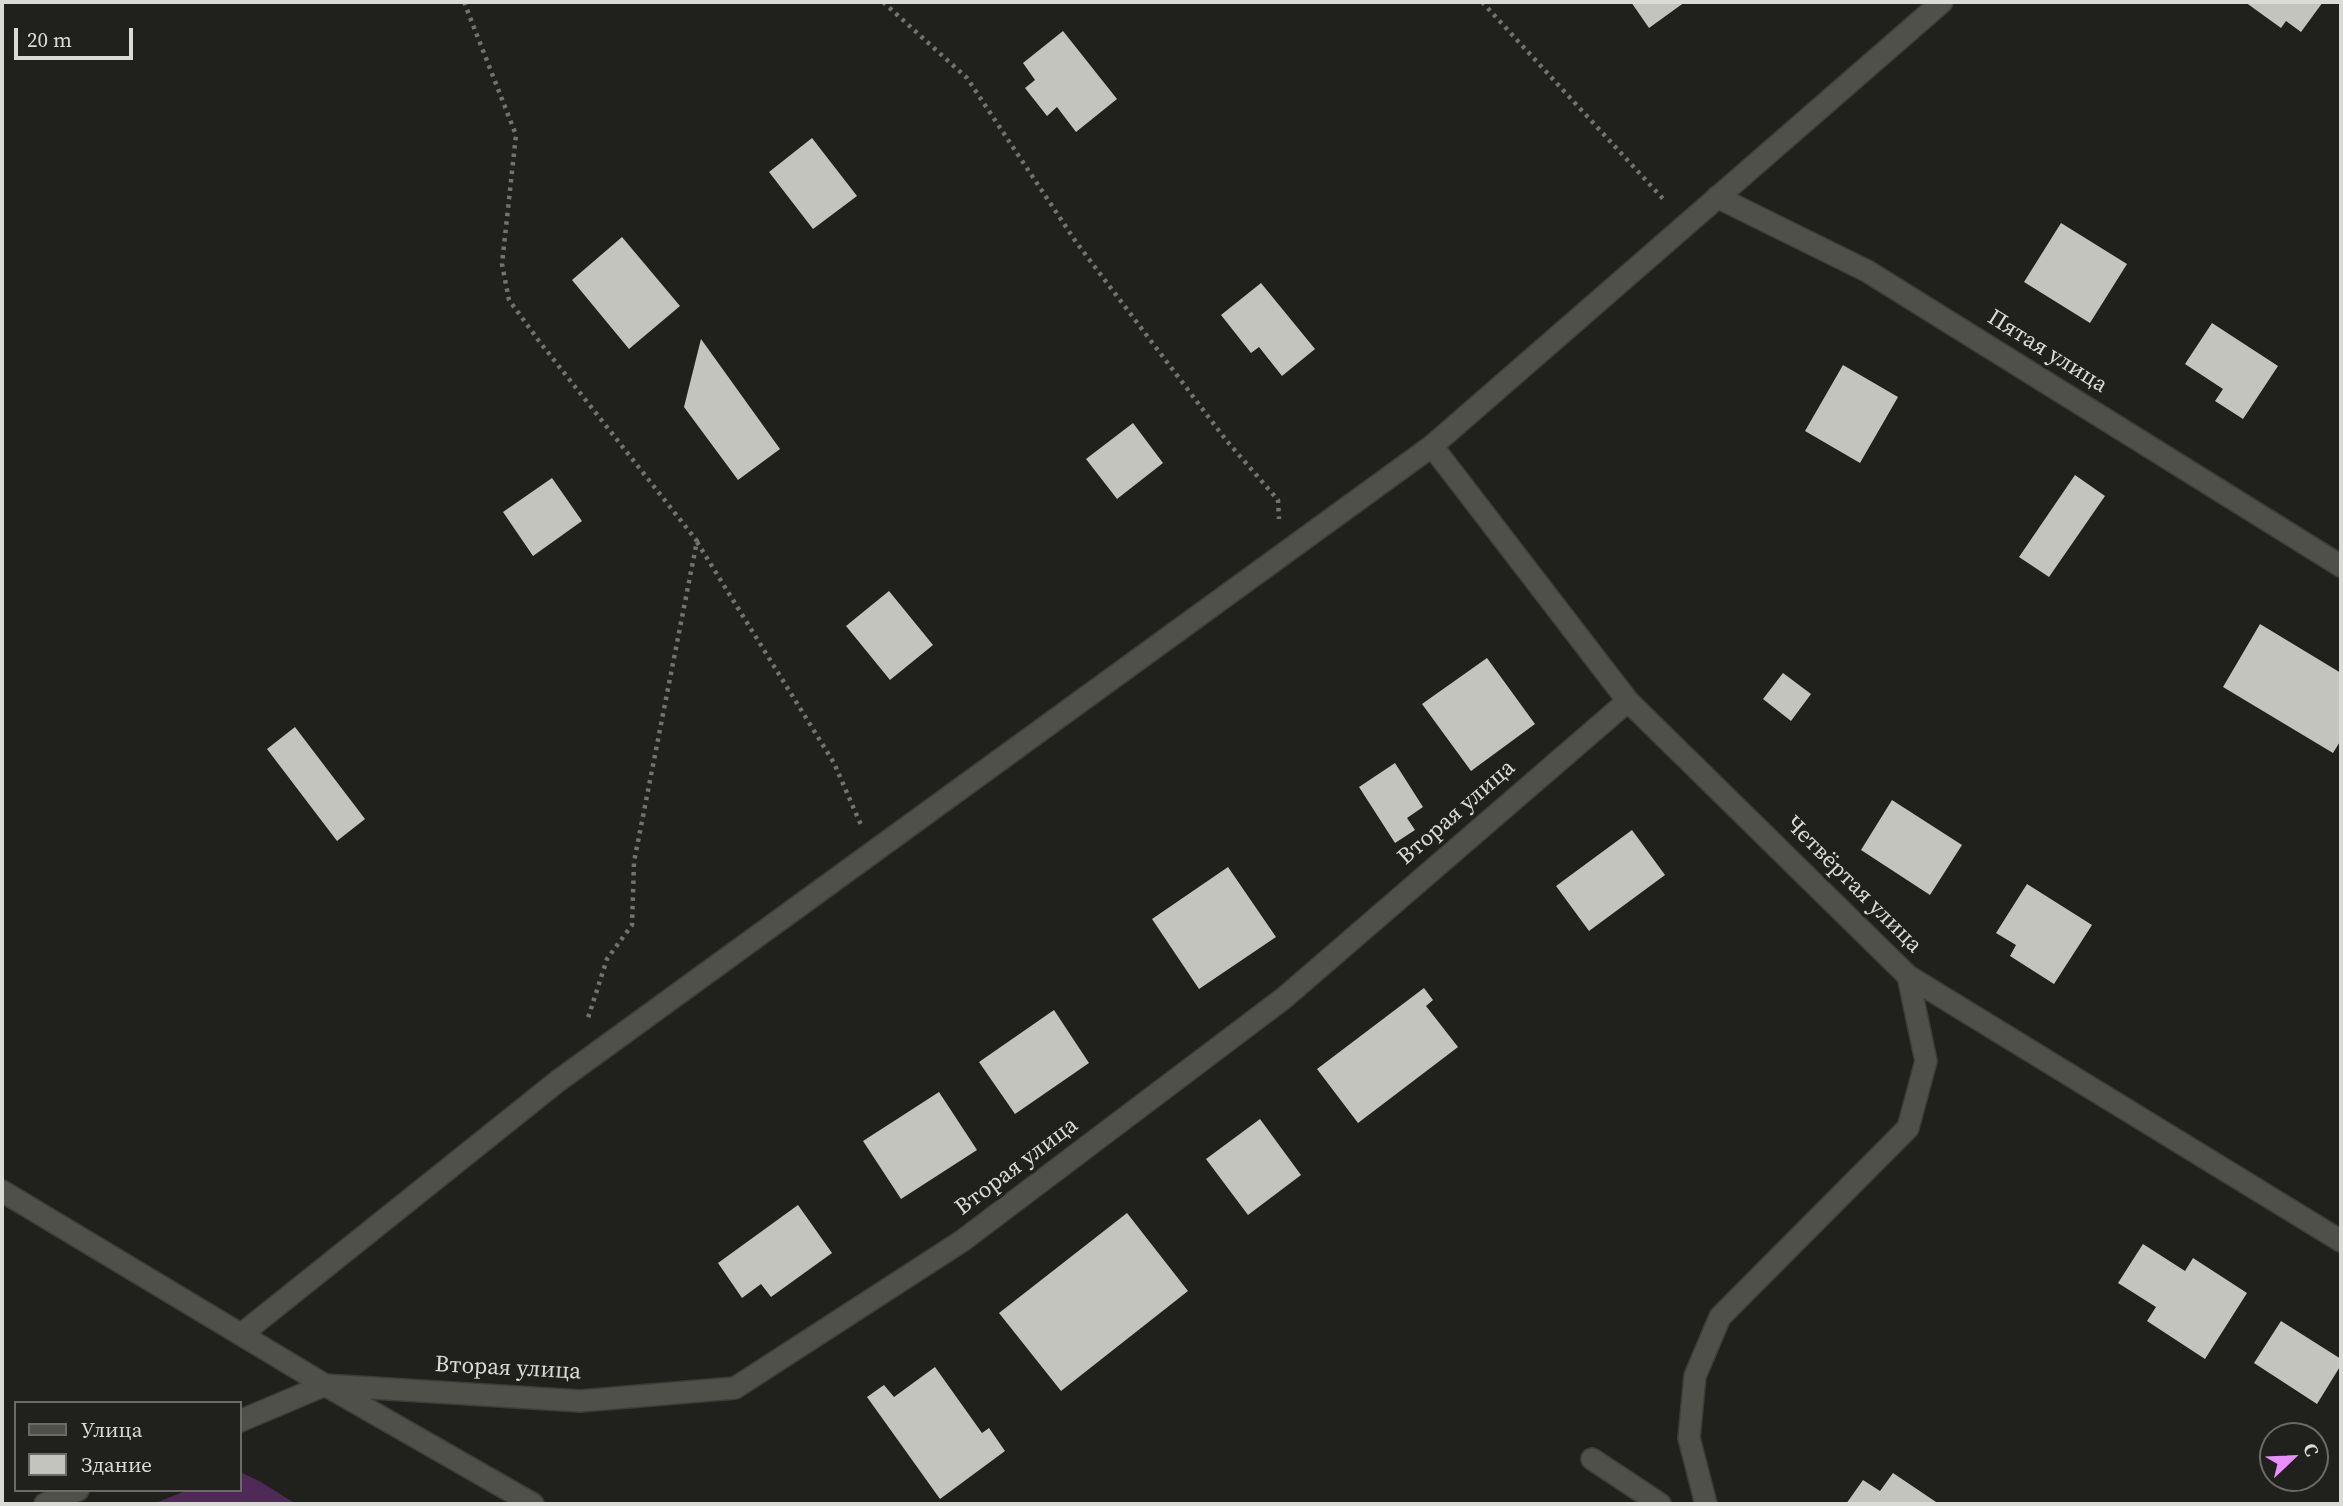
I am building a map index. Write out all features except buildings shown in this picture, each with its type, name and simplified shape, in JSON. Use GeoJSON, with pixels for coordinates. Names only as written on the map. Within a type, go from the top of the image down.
{"type":"FeatureCollection","features":[{"type":"Feature","properties":{"kind":"street"},"geometry":{"type":"LineString","coordinates":[[243,1333],[558,1081],[1432,446],[1942,2]]}},
{"type":"Feature","properties":{"kind":"street","name":"Пятая улица"},"geometry":{"type":"LineString","coordinates":[[1717,197],[1867,271],[2341,566]]}},
{"type":"Feature","properties":{"kind":"street","name":"Четвёртая улица"},"geometry":{"type":"LineString","coordinates":[[1432,446],[1628,701],[1908,976],[2341,1241]]}},
{"type":"Feature","properties":{"kind":"street","name":"Вторая улица"},"geometry":{"type":"LineString","coordinates":[[325,1385],[580,1401],[735,1388],[962,1241],[1284,999],[1628,701]]}},
{"type":"Feature","properties":{"kind":"street"},"geometry":{"type":"LineString","coordinates":[[1706,1504],[1689,1438],[1695,1377],[1720,1317],[1908,1128],[1926,1060],[1908,976]]}},
{"type":"Feature","properties":{"kind":"street","name":"Вторая улица"},"geometry":{"type":"LineString","coordinates":[[2,1191],[243,1333],[325,1385],[533,1504]]}},
{"type":"Feature","properties":{"kind":"street"},"geometry":{"type":"LineString","coordinates":[[242,1420],[325,1385]]}},
{"type":"Feature","properties":{"kind":"street"},"geometry":{"type":"LineString","coordinates":[[1592,1459],[1660,1504]]}},
{"type":"Feature","properties":{"kind":"street"},"geometry":{"type":"LineString","coordinates":[[45,1504],[73,1492]]}},
{"type":"Feature","properties":{"kind":"path"},"geometry":{"type":"LineString","coordinates":[[464,2],[516,135],[502,264],[509,299],[697,541],[834,764],[861,822],[863,859]]}},
{"type":"Feature","properties":{"kind":"path"},"geometry":{"type":"LineString","coordinates":[[883,2],[967,78],[1076,242],[1226,440],[1278,500],[1281,556]]}},
{"type":"Feature","properties":{"kind":"path"},"geometry":{"type":"LineString","coordinates":[[1482,2],[1686,224]]}},
{"type":"Feature","properties":{"kind":"path"},"geometry":{"type":"LineString","coordinates":[[585,1026],[607,959],[632,925],[634,862],[697,541]]}},
{"type":"Feature","properties":{"kind":"shaded area"},"geometry":{"type":"Polygon","coordinates":[[[242,1473],[296,1504],[153,1504],[183,1492],[242,1492],[242,1473]]]}}]}
